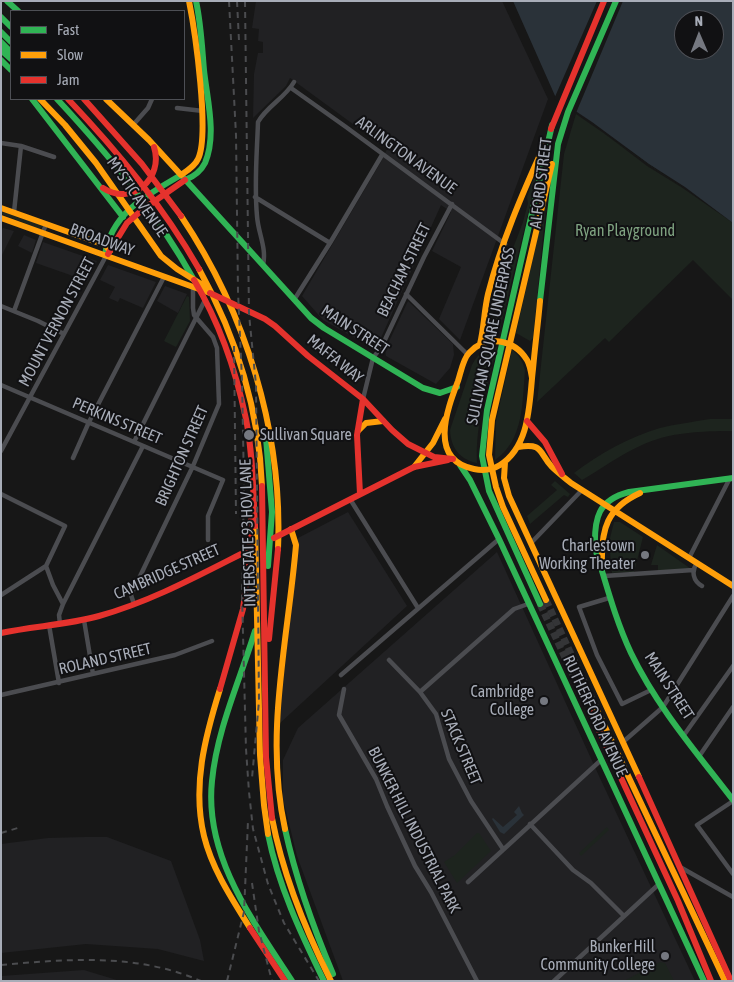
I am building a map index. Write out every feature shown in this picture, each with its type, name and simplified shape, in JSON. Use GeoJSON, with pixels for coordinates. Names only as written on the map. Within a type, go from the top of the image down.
{"type":"FeatureCollection","features":[{"type":"Feature","properties":{"kind":"main road"},"geometry":{"type":"LineString","coordinates":[[7,1],[17,10]]}},
{"type":"Feature","properties":{"kind":"main road"},"geometry":{"type":"LineString","coordinates":[[190,1],[205,111]]}},
{"type":"Feature","properties":{"kind":"main road"},"geometry":{"type":"LineString","coordinates":[[107,254],[130,220],[183,177],[195,164],[200,155],[205,111],[200,24],[196,1]]}},
{"type":"Feature","properties":{"kind":"main road","name":"ALFORD STREET"},"geometry":{"type":"LineString","coordinates":[[480,344],[484,331],[487,300],[526,184],[604,1]]}},
{"type":"Feature","properties":{"kind":"main road","name":"ALFORD STREET"},"geometry":{"type":"LineString","coordinates":[[503,464],[518,447],[527,421],[540,319],[558,144],[568,112],[616,1]]}},
{"type":"Feature","properties":{"kind":"main road"},"geometry":{"type":"LineString","coordinates":[[1,17],[10,26]]}},
{"type":"Feature","properties":{"kind":"main road"},"geometry":{"type":"LineString","coordinates":[[1,32],[10,41]]}},
{"type":"Feature","properties":{"kind":"main road"},"geometry":{"type":"LineString","coordinates":[[1,42],[10,51]]}},
{"type":"Feature","properties":{"kind":"main road"},"geometry":{"type":"LineString","coordinates":[[1,60],[10,69]]}},
{"type":"Feature","properties":{"kind":"main road"},"geometry":{"type":"LineString","coordinates":[[33,100],[123,217],[130,220]]}},
{"type":"Feature","properties":{"kind":"main road","name":"MYSTIC AVENUE"},"geometry":{"type":"LineString","coordinates":[[41,100],[73,134],[106,176],[155,249],[168,262],[223,298]]}},
{"type":"Feature","properties":{"kind":"main road"},"geometry":{"type":"LineString","coordinates":[[57,100],[130,180],[154,212],[197,281],[215,320],[229,358],[241,398],[249,440],[253,480],[256,540],[259,759],[269,839],[280,879],[302,935],[325,981]]}},
{"type":"Feature","properties":{"kind":"main road","name":"INTERSTATE 93 HOV LANE"},"geometry":{"type":"LineString","coordinates":[[69,100],[137,176],[173,225],[204,278],[230,336],[249,396],[258,438],[262,480],[266,759],[269,797],[286,877],[308,932],[331,981]]}},
{"type":"Feature","properties":{"kind":"main road"},"geometry":{"type":"LineString","coordinates":[[85,100],[140,161],[189,229],[220,283],[248,350],[262,401],[274,462],[279,522],[275,584],[262,697],[263,784],[271,838],[282,878],[303,934],[325,981]]}},
{"type":"Feature","properties":{"kind":"main road"},"geometry":{"type":"LineString","coordinates":[[107,100],[150,140],[183,177]]}},
{"type":"Feature","properties":{"kind":"main road","name":"SULLIVAN SQUARE UNDERPASS"},"geometry":{"type":"LineString","coordinates":[[540,604],[489,491],[482,456],[482,442],[487,410],[552,125]]}},
{"type":"Feature","properties":{"kind":"main road"},"geometry":{"type":"LineString","coordinates":[[98,184],[115,194],[124,195],[146,183],[154,172],[157,161],[156,151],[150,140]]}},
{"type":"Feature","properties":{"kind":"main road","name":"SULLIVAN SQUARE UNDERPASS"},"geometry":{"type":"LineString","coordinates":[[546,600],[503,507],[496,487],[490,455],[492,420],[541,207],[558,144]]}},
{"type":"Feature","properties":{"kind":"main road"},"geometry":{"type":"LineString","coordinates":[[105,245],[123,217],[138,203],[183,177]]}},
{"type":"Feature","properties":{"kind":"main road","name":"MAIN STREET"},"geometry":{"type":"LineString","coordinates":[[183,177],[317,323],[431,392],[440,393],[457,387]]}},
{"type":"Feature","properties":{"kind":"main road","name":"BROADWAY"},"geometry":{"type":"LineString","coordinates":[[1,208],[105,245],[107,254]]}},
{"type":"Feature","properties":{"kind":"main road","name":"BROADWAY"},"geometry":{"type":"LineString","coordinates":[[1,218],[107,254],[193,287]]}},
{"type":"Feature","properties":{"kind":"main road","name":"MAFFA WAY"},"geometry":{"type":"LineString","coordinates":[[193,287],[223,298],[276,326],[302,350],[363,399],[408,444],[425,454],[453,459]]}},
{"type":"Feature","properties":{"kind":"main road","name":"ALFORD STREET"},"geometry":{"type":"LineString","coordinates":[[467,354],[473,347],[492,340],[506,342],[518,349],[529,364],[532,378]]}},
{"type":"Feature","properties":{"kind":"main road"},"geometry":{"type":"LineString","coordinates":[[467,354],[448,412],[444,435],[447,446],[453,459],[460,465],[473,470],[488,470],[503,464]]}},
{"type":"Feature","properties":{"kind":"main road","name":"BEACHAM STREET"},"geometry":{"type":"LineString","coordinates":[[360,494],[358,418],[363,399]]}},
{"type":"Feature","properties":{"kind":"main road"},"geometry":{"type":"LineString","coordinates":[[262,401],[271,502],[271,531],[267,571],[256,628],[221,740],[212,782],[211,804],[216,838],[228,873],[292,981]]}},
{"type":"Feature","properties":{"kind":"main road","name":"CAMBRIDGE STREET"},"geometry":{"type":"LineString","coordinates":[[414,467],[433,443],[448,412]]}},
{"type":"Feature","properties":{"kind":"main road"},"geometry":{"type":"LineString","coordinates":[[358,431],[366,423],[383,420]]}},
{"type":"Feature","properties":{"kind":"main road"},"geometry":{"type":"LineString","coordinates":[[527,421],[545,442],[564,477]]}},
{"type":"Feature","properties":{"kind":"main road"},"geometry":{"type":"LineString","coordinates":[[518,447],[530,445],[540,449],[551,466],[582,490],[733,586]]}},
{"type":"Feature","properties":{"kind":"main road","name":"CAMBRIDGE STREET"},"geometry":{"type":"LineString","coordinates":[[1,633],[84,620],[153,597],[414,467],[453,459]]}},
{"type":"Feature","properties":{"kind":"main road","name":"RUTHERFORD AVENUE"},"geometry":{"type":"LineString","coordinates":[[503,464],[506,487],[529,544],[623,742],[731,981]]}},
{"type":"Feature","properties":{"kind":"main road","name":"RUTHERFORD AVENUE"},"geometry":{"type":"LineString","coordinates":[[460,465],[467,474],[499,539],[600,761],[704,981]]}},
{"type":"Feature","properties":{"kind":"main road"},"geometry":{"type":"LineString","coordinates":[[604,504],[621,494],[732,478]]}},
{"type":"Feature","properties":{"kind":"main road"},"geometry":{"type":"LineString","coordinates":[[253,480],[244,601],[235,641],[205,741],[200,777],[199,803],[204,835],[218,873],[235,904],[285,981]]}},
{"type":"Feature","properties":{"kind":"main road"},"geometry":{"type":"LineString","coordinates":[[614,509],[628,498],[651,490]]}},
{"type":"Feature","properties":{"kind":"main road","name":"MAIN STREET"},"geometry":{"type":"LineString","coordinates":[[604,504],[594,540],[610,598],[631,654],[651,690],[733,801]]}},
{"type":"Feature","properties":{"kind":"main road","name":"MAIN STREET"},"geometry":{"type":"LineString","coordinates":[[604,576],[603,534],[610,514],[614,509]]}},
{"type":"Feature","properties":{"kind":"main road"},"geometry":{"type":"LineString","coordinates":[[288,531],[295,539],[295,551],[277,705],[275,747],[278,788],[284,828],[294,868],[307,910],[336,981]]}},
{"type":"Feature","properties":{"kind":"main road"},"geometry":{"type":"LineString","coordinates":[[509,561],[511,553],[516,548],[529,544]]}},
{"type":"Feature","properties":{"kind":"main road"},"geometry":{"type":"LineString","coordinates":[[711,981],[678,901],[594,712],[725,981]]}},
{"type":"Feature","properties":{"kind":"street"},"geometry":{"type":"LineString","coordinates":[[263,266],[265,252],[258,227],[255,197],[258,122],[294,82]]}},
{"type":"Feature","properties":{"kind":"street","name":"ARLINGTON AVENUE"},"geometry":{"type":"LineString","coordinates":[[290,88],[346,126],[382,155],[505,244]]}},
{"type":"Feature","properties":{"kind":"street"},"geometry":{"type":"LineString","coordinates":[[133,125],[148,108],[152,100]]}},
{"type":"Feature","properties":{"kind":"street"},"geometry":{"type":"LineString","coordinates":[[177,108],[205,111]]}},
{"type":"Feature","properties":{"kind":"street"},"geometry":{"type":"LineString","coordinates":[[1,144],[21,146],[54,157]]}},
{"type":"Feature","properties":{"kind":"street"},"geometry":{"type":"LineString","coordinates":[[14,212],[21,146]]}},
{"type":"Feature","properties":{"kind":"street"},"geometry":{"type":"LineString","coordinates":[[294,300],[382,155]]}},
{"type":"Feature","properties":{"kind":"street"},"geometry":{"type":"LineString","coordinates":[[255,197],[330,243]]}},
{"type":"Feature","properties":{"kind":"street","name":"BEACHAM STREET"},"geometry":{"type":"LineString","coordinates":[[363,399],[373,358],[382,346],[452,204]]}},
{"type":"Feature","properties":{"kind":"street"},"geometry":{"type":"LineString","coordinates":[[14,311],[46,224]]}},
{"type":"Feature","properties":{"kind":"street","name":"MOUNT VERNON STREET"},"geometry":{"type":"LineString","coordinates":[[1,451],[107,254]]}},
{"type":"Feature","properties":{"kind":"street"},"geometry":{"type":"LineString","coordinates":[[73,458],[89,422],[164,277]]}},
{"type":"Feature","properties":{"kind":"street"},"geometry":{"type":"LineString","coordinates":[[193,287],[192,308],[196,319]]}},
{"type":"Feature","properties":{"kind":"street"},"geometry":{"type":"LineString","coordinates":[[134,442],[211,293]]}},
{"type":"Feature","properties":{"kind":"street"},"geometry":{"type":"LineString","coordinates":[[406,294],[467,354]]}},
{"type":"Feature","properties":{"kind":"street"},"geometry":{"type":"LineString","coordinates":[[1,306],[64,334]]}},
{"type":"Feature","properties":{"kind":"street","name":"BRIGHTON STREET"},"geometry":{"type":"LineString","coordinates":[[134,604],[131,595],[193,466],[219,400],[217,348],[213,337],[196,319]]}},
{"type":"Feature","properties":{"kind":"street","name":"PERKINS STREET"},"geometry":{"type":"LineString","coordinates":[[1,385],[222,480],[208,516],[208,540]]}},
{"type":"Feature","properties":{"kind":"street"},"geometry":{"type":"LineString","coordinates":[[60,624],[59,614],[63,604],[143,446]]}},
{"type":"Feature","properties":{"kind":"street"},"geometry":{"type":"LineString","coordinates":[[689,558],[732,478]]}},
{"type":"Feature","properties":{"kind":"street"},"geometry":{"type":"LineString","coordinates":[[529,544],[582,490]]}},
{"type":"Feature","properties":{"kind":"street"},"geometry":{"type":"LineString","coordinates":[[1,494],[65,526],[46,566],[1,595]]}},
{"type":"Feature","properties":{"kind":"street"},"geometry":{"type":"LineString","coordinates":[[350,499],[418,608]]}},
{"type":"Feature","properties":{"kind":"street"},"geometry":{"type":"LineString","coordinates":[[341,675],[499,539]]}},
{"type":"Feature","properties":{"kind":"street"},"geometry":{"type":"LineString","coordinates":[[696,563],[693,570],[695,579],[702,586]]}},
{"type":"Feature","properties":{"kind":"street"},"geometry":{"type":"LineString","coordinates":[[46,566],[63,604]]}},
{"type":"Feature","properties":{"kind":"street"},"geometry":{"type":"LineString","coordinates":[[604,576],[693,570]]}},
{"type":"Feature","properties":{"kind":"street"},"geometry":{"type":"LineString","coordinates":[[623,742],[663,707],[733,596]]}},
{"type":"Feature","properties":{"kind":"street"},"geometry":{"type":"LineString","coordinates":[[610,598],[579,607],[597,655],[622,704],[651,690]]}},
{"type":"Feature","properties":{"kind":"street"},"geometry":{"type":"LineString","coordinates":[[420,692],[514,609],[528,604]]}},
{"type":"Feature","properties":{"kind":"street"},"geometry":{"type":"LineString","coordinates":[[84,620],[93,674]]}},
{"type":"Feature","properties":{"kind":"street"},"geometry":{"type":"LineString","coordinates":[[49,625],[59,683]]}},
{"type":"Feature","properties":{"kind":"street","name":"ROLAND STREET"},"geometry":{"type":"LineString","coordinates":[[1,695],[180,654],[212,640]]}},
{"type":"Feature","properties":{"kind":"street","name":"STACK STREET"},"geometry":{"type":"LineString","coordinates":[[389,660],[420,692],[436,714],[450,759],[471,801],[503,849]]}},
{"type":"Feature","properties":{"kind":"street"},"geometry":{"type":"LineString","coordinates":[[684,735],[733,666]]}},
{"type":"Feature","properties":{"kind":"street","name":"BUNKER HILL INDUSTRIAL PARK"},"geometry":{"type":"LineString","coordinates":[[344,689],[339,715],[376,779],[416,866],[477,981]]}},
{"type":"Feature","properties":{"kind":"street"},"geometry":{"type":"LineString","coordinates":[[700,755],[733,708]]}},
{"type":"Feature","properties":{"kind":"street"},"geometry":{"type":"LineString","coordinates":[[468,882],[600,761]]}},
{"type":"Feature","properties":{"kind":"street"},"geometry":{"type":"LineString","coordinates":[[733,801],[697,824],[733,874]]}},
{"type":"Feature","properties":{"kind":"street"},"geometry":{"type":"LineString","coordinates":[[530,824],[573,870],[591,882],[624,916]]}},
{"type":"Feature","properties":{"kind":"street"},"geometry":{"type":"LineString","coordinates":[[680,867],[733,897]]}},
{"type":"Feature","properties":{"kind":"street"},"geometry":{"type":"LineString","coordinates":[[554,981],[659,884]]}},
{"type":"Feature","properties":{"kind":"shaded area"},"geometry":{"type":"Polygon","coordinates":[[[256,1],[502,1],[548,99],[460,340],[439,319],[461,267],[432,251],[451,212],[441,205],[380,340],[371,347],[323,320],[302,296],[387,149],[290,78],[286,86],[253,118],[254,74],[258,53],[263,53],[263,42],[258,41],[259,29],[252,28],[256,1]]]}},
{"type":"Feature","properties":{"kind":"shaded area"},"geometry":{"type":"Polygon","coordinates":[[[513,1],[733,1],[733,223],[556,98],[513,1]]]}},
{"type":"Feature","properties":{"kind":"shaded area"},"geometry":{"type":"Polygon","coordinates":[[[3,228],[14,231],[1,257],[1,232],[3,228]]]}},
{"type":"Feature","properties":{"kind":"shaded area"},"geometry":{"type":"Polygon","coordinates":[[[24,235],[36,240],[32,253],[18,246],[24,235]]]}},
{"type":"Feature","properties":{"kind":"shaded area"},"geometry":{"type":"Polygon","coordinates":[[[43,242],[97,261],[87,282],[36,263],[43,242]]]}},
{"type":"Feature","properties":{"kind":"shaded area"},"geometry":{"type":"Polygon","coordinates":[[[108,265],[156,282],[143,308],[120,298],[118,302],[109,298],[115,287],[100,280],[108,265]]]}},
{"type":"Feature","properties":{"kind":"shaded area"},"geometry":{"type":"Polygon","coordinates":[[[165,286],[187,294],[178,313],[157,301],[165,286]]]}},
{"type":"Feature","properties":{"kind":"shaded area"},"geometry":{"type":"Polygon","coordinates":[[[408,301],[453,344],[454,355],[450,368],[436,384],[386,356],[385,350],[408,301]]]}},
{"type":"Feature","properties":{"kind":"shaded area"},"geometry":{"type":"Polygon","coordinates":[[[348,512],[407,606],[279,724],[298,538],[348,512]]]}},
{"type":"Feature","properties":{"kind":"shaded area"},"geometry":{"type":"Polygon","coordinates":[[[497,552],[695,981],[343,981],[297,856],[283,799],[283,760],[298,728],[497,552]]]}},
{"type":"Feature","properties":{"kind":"shaded area"},"geometry":{"type":"Polygon","coordinates":[[[519,806],[524,815],[504,834],[500,832],[492,819],[503,827],[517,815],[514,812],[519,806]]]}},
{"type":"Feature","properties":{"kind":"shaded area"},"geometry":{"type":"Polygon","coordinates":[[[107,837],[171,861],[200,940],[204,961],[158,949],[86,944],[1,953],[1,844],[48,838],[107,837]]]}},
{"type":"Feature","properties":{"kind":"shaded area"},"geometry":{"type":"Polygon","coordinates":[[[84,970],[120,981],[1,981],[1,976],[84,970]]]}},
{"type":"Feature","properties":{"kind":"green space","name":"Ryan Playground"},"geometry":{"type":"Polygon","coordinates":[[[576,114],[733,223],[733,300],[693,260],[609,342],[605,338],[537,402],[564,154],[576,114]]]}},
{"type":"Feature","properties":{"kind":"green space"},"geometry":{"type":"Polygon","coordinates":[[[536,172],[538,172],[500,329],[488,331],[487,316],[523,222],[528,203],[527,197],[536,172]]]}},
{"type":"Feature","properties":{"kind":"green space"},"geometry":{"type":"Polygon","coordinates":[[[547,196],[533,338],[530,341],[516,333],[547,196]]]}},
{"type":"Feature","properties":{"kind":"green space"},"geometry":{"type":"Polygon","coordinates":[[[1,211],[42,225],[42,227],[40,229],[1,214],[1,211]]]}},
{"type":"Feature","properties":{"kind":"green space"},"geometry":{"type":"Polygon","coordinates":[[[187,296],[189,297],[190,321],[176,347],[164,341],[187,296]]]}},
{"type":"Feature","properties":{"kind":"green space"},"geometry":{"type":"Polygon","coordinates":[[[491,347],[497,347],[480,419],[477,463],[465,459],[457,452],[452,442],[450,430],[472,365],[480,354],[491,347]]]}},
{"type":"Feature","properties":{"kind":"green space"},"geometry":{"type":"Polygon","coordinates":[[[512,350],[521,359],[525,371],[522,408],[512,442],[495,460],[496,421],[512,350]]]}},
{"type":"Feature","properties":{"kind":"green space"},"geometry":{"type":"Polygon","coordinates":[[[710,419],[733,419],[733,431],[698,432],[663,437],[634,449],[582,480],[574,473],[604,453],[637,436],[660,428],[710,419]]]}},
{"type":"Feature","properties":{"kind":"green space"},"geometry":{"type":"Polygon","coordinates":[[[555,481],[570,494],[568,497],[564,495],[530,524],[527,516],[557,490],[551,485],[555,481]]]}},
{"type":"Feature","properties":{"kind":"green space"},"geometry":{"type":"Polygon","coordinates":[[[614,522],[620,522],[643,537],[634,572],[612,573],[609,542],[614,522]]]}},
{"type":"Feature","properties":{"kind":"green space"},"geometry":{"type":"Polygon","coordinates":[[[657,545],[691,569],[658,571],[658,565],[651,565],[657,545]]]}},
{"type":"Feature","properties":{"kind":"green space"},"geometry":{"type":"Polygon","coordinates":[[[607,827],[609,830],[581,856],[579,853],[607,827]]]}},
{"type":"Feature","properties":{"kind":"green space"},"geometry":{"type":"Polygon","coordinates":[[[479,833],[491,851],[457,883],[444,862],[455,855],[479,833]]]}},
{"type":"Feature","properties":{"kind":"green space"},"geometry":{"type":"Polygon","coordinates":[[[660,962],[665,963],[674,981],[624,981],[660,962]]]}},
{"type":"Feature","properties":{"kind":"pier"},"geometry":{"type":"Polygon","coordinates":[[[597,1],[623,1],[576,113],[554,99],[597,1]]]}},
{"type":"Feature","properties":{"kind":"pier"},"geometry":{"type":"Polygon","coordinates":[[[605,134],[681,187],[647,166],[605,134]]]}},
{"type":"Feature","properties":{"kind":"tunnel"},"geometry":{"type":"LineString","coordinates":[[546,600],[597,710]]}},
{"type":"Feature","properties":{"kind":"tunnel"},"geometry":{"type":"LineString","coordinates":[[540,604],[591,713]]}},
{"type":"Feature","properties":{"kind":"railway"},"geometry":{"type":"LineString","coordinates":[[229,1],[236,135],[238,292],[244,486],[242,595],[249,792],[253,829],[268,884],[284,923],[319,981]]}},
{"type":"Feature","properties":{"kind":"railway"},"geometry":{"type":"LineString","coordinates":[[237,1],[239,41]]}},
{"type":"Feature","properties":{"kind":"railway"},"geometry":{"type":"LineString","coordinates":[[245,1],[249,314],[256,385],[259,701],[252,778]]}},
{"type":"Feature","properties":{"kind":"railway"},"geometry":{"type":"LineString","coordinates":[[234,346],[236,514]]}},
{"type":"Feature","properties":{"kind":"railway"},"geometry":{"type":"LineString","coordinates":[[227,981],[244,912],[248,821]]}},
{"type":"Feature","properties":{"kind":"railway"},"geometry":{"type":"LineString","coordinates":[[1,833],[21,827]]}},
{"type":"Feature","properties":{"kind":"railway"},"geometry":{"type":"LineString","coordinates":[[252,883],[259,931],[272,981]]}},
{"type":"Feature","properties":{"kind":"railway"},"geometry":{"type":"LineString","coordinates":[[1,965],[102,960],[152,966],[177,972],[201,981]]}},
{"type":"Feature","properties":{"kind":"traffic: fast"},"geometry":{"type":"LineString","coordinates":[[7,1],[17,10]]}},
{"type":"Feature","properties":{"kind":"traffic: fast"},"geometry":{"type":"LineString","coordinates":[[185,180],[197,173],[205,163],[209,152],[211,129],[196,1]]}},
{"type":"Feature","properties":{"kind":"traffic: fast"},"geometry":{"type":"LineString","coordinates":[[540,301],[558,144],[568,112],[616,1]]}},
{"type":"Feature","properties":{"kind":"traffic: fast"},"geometry":{"type":"LineString","coordinates":[[1,17],[10,26]]}},
{"type":"Feature","properties":{"kind":"traffic: fast"},"geometry":{"type":"LineString","coordinates":[[1,32],[10,41]]}},
{"type":"Feature","properties":{"kind":"traffic: fast"},"geometry":{"type":"LineString","coordinates":[[1,42],[10,51]]}},
{"type":"Feature","properties":{"kind":"traffic: fast"},"geometry":{"type":"LineString","coordinates":[[1,50],[10,58]]}},
{"type":"Feature","properties":{"kind":"traffic: fast"},"geometry":{"type":"LineString","coordinates":[[1,60],[10,69]]}},
{"type":"Feature","properties":{"kind":"traffic: fast"},"geometry":{"type":"LineString","coordinates":[[33,100],[123,217]]}},
{"type":"Feature","properties":{"kind":"traffic: fast"},"geometry":{"type":"LineString","coordinates":[[58,100],[131,185],[164,231],[194,280]]}},
{"type":"Feature","properties":{"kind":"traffic: fast"},"geometry":{"type":"LineString","coordinates":[[540,604],[489,491],[482,456],[487,410],[552,125]]}},
{"type":"Feature","properties":{"kind":"traffic: fast"},"geometry":{"type":"LineString","coordinates":[[105,255],[115,228],[132,207],[181,175],[311,318],[324,328],[423,388],[440,393],[457,387]]}},
{"type":"Feature","properties":{"kind":"traffic: fast"},"geometry":{"type":"LineString","coordinates":[[266,438],[272,512],[268,566]]}},
{"type":"Feature","properties":{"kind":"traffic: fast"},"geometry":{"type":"LineString","coordinates":[[460,465],[470,480],[499,539],[704,981]]}},
{"type":"Feature","properties":{"kind":"traffic: fast"},"geometry":{"type":"LineString","coordinates":[[733,478],[619,495],[604,505],[597,519],[595,537],[595,548],[615,614],[641,673],[678,729],[733,800]]}},
{"type":"Feature","properties":{"kind":"traffic: fast"},"geometry":{"type":"LineString","coordinates":[[255,631],[219,743],[212,781],[212,809],[216,835],[234,887],[247,911],[292,981]]}},
{"type":"Feature","properties":{"kind":"traffic: fast"},"geometry":{"type":"LineString","coordinates":[[285,829],[306,903],[333,974]]}},
{"type":"Feature","properties":{"kind":"traffic: fast"},"geometry":{"type":"LineString","coordinates":[[268,834],[284,891],[324,981]]}},
{"type":"Feature","properties":{"kind":"traffic: slow"},"geometry":{"type":"LineString","coordinates":[[107,100],[149,140],[181,175],[195,164],[201,147],[202,106],[198,58],[189,1]]}},
{"type":"Feature","properties":{"kind":"traffic: slow"},"geometry":{"type":"LineString","coordinates":[[41,100],[65,125],[96,163],[161,256],[177,269],[209,289]]}},
{"type":"Feature","properties":{"kind":"traffic: slow"},"geometry":{"type":"LineString","coordinates":[[480,344],[488,294],[499,256],[520,200],[544,146]]}},
{"type":"Feature","properties":{"kind":"traffic: slow"},"geometry":{"type":"LineString","coordinates":[[546,600],[503,507],[496,487],[489,455],[492,420],[552,164]]}},
{"type":"Feature","properties":{"kind":"traffic: slow"},"geometry":{"type":"LineString","coordinates":[[1,208],[105,245],[110,251]]}},
{"type":"Feature","properties":{"kind":"traffic: slow"},"geometry":{"type":"LineString","coordinates":[[181,216],[204,253],[224,293],[242,333],[256,375],[267,418],[274,461],[278,505],[278,549]]}},
{"type":"Feature","properties":{"kind":"traffic: slow"},"geometry":{"type":"LineString","coordinates":[[1,218],[210,293]]}},
{"type":"Feature","properties":{"kind":"traffic: slow"},"geometry":{"type":"LineString","coordinates":[[199,269],[224,320],[243,374],[256,429],[262,486]]}},
{"type":"Feature","properties":{"kind":"traffic: slow"},"geometry":{"type":"LineString","coordinates":[[532,378],[527,360],[515,347],[491,341],[483,343],[469,353],[462,366],[446,419],[446,445],[451,456],[460,464],[474,469],[487,470],[500,465],[518,446],[527,422],[529,409],[540,301]]}},
{"type":"Feature","properties":{"kind":"traffic: slow"},"geometry":{"type":"LineString","coordinates":[[414,467],[433,443],[445,419]]}},
{"type":"Feature","properties":{"kind":"traffic: slow"},"geometry":{"type":"LineString","coordinates":[[358,431],[366,423],[383,421]]}},
{"type":"Feature","properties":{"kind":"traffic: slow"},"geometry":{"type":"LineString","coordinates":[[518,447],[532,446],[540,450],[552,467],[571,483],[733,586]]}},
{"type":"Feature","properties":{"kind":"traffic: slow"},"geometry":{"type":"LineString","coordinates":[[505,462],[504,478],[509,496],[639,777]]}},
{"type":"Feature","properties":{"kind":"traffic: slow"},"geometry":{"type":"LineString","coordinates":[[602,563],[603,540],[608,521],[620,505],[640,493]]}},
{"type":"Feature","properties":{"kind":"traffic: slow"},"geometry":{"type":"LineString","coordinates":[[255,526],[260,755],[268,834]]}},
{"type":"Feature","properties":{"kind":"traffic: slow"},"geometry":{"type":"LineString","coordinates":[[285,829],[279,793],[277,722],[283,652],[296,545],[291,529]]}},
{"type":"Feature","properties":{"kind":"traffic: slow"},"geometry":{"type":"LineString","coordinates":[[220,689],[209,725],[202,762],[199,799],[201,817],[204,836],[212,860],[223,884],[250,928]]}},
{"type":"Feature","properties":{"kind":"traffic: slow"},"geometry":{"type":"LineString","coordinates":[[597,710],[725,981]]}},
{"type":"Feature","properties":{"kind":"traffic: slow"},"geometry":{"type":"LineString","coordinates":[[272,818],[282,861],[296,902],[312,942],[331,981]]}},
{"type":"Feature","properties":{"kind":"traffic: jam"},"geometry":{"type":"LineString","coordinates":[[551,129],[604,1]]}},
{"type":"Feature","properties":{"kind":"traffic: jam"},"geometry":{"type":"LineString","coordinates":[[69,100],[139,180],[170,223],[199,269]]}},
{"type":"Feature","properties":{"kind":"traffic: jam"},"geometry":{"type":"LineString","coordinates":[[85,100],[142,164],[181,216]]}},
{"type":"Feature","properties":{"kind":"traffic: jam"},"geometry":{"type":"LineString","coordinates":[[103,188],[114,193],[125,194],[135,192],[143,186],[150,179],[154,169],[156,158],[154,147]]}},
{"type":"Feature","properties":{"kind":"traffic: jam"},"geometry":{"type":"LineString","coordinates":[[108,254],[127,223],[142,210],[185,180]]}},
{"type":"Feature","properties":{"kind":"traffic: jam"},"geometry":{"type":"LineString","coordinates":[[194,280],[226,347],[242,401],[250,446],[255,526]]}},
{"type":"Feature","properties":{"kind":"traffic: jam"},"geometry":{"type":"LineString","coordinates":[[210,293],[265,319],[275,326],[308,356],[363,399],[408,444],[434,457],[453,459]]}},
{"type":"Feature","properties":{"kind":"traffic: jam"},"geometry":{"type":"LineString","coordinates":[[360,494],[357,435],[363,399]]}},
{"type":"Feature","properties":{"kind":"traffic: jam"},"geometry":{"type":"LineString","coordinates":[[527,421],[545,442],[562,474]]}},
{"type":"Feature","properties":{"kind":"traffic: jam"},"geometry":{"type":"LineString","coordinates":[[274,538],[414,467],[448,460]]}},
{"type":"Feature","properties":{"kind":"traffic: jam"},"geometry":{"type":"LineString","coordinates":[[262,486],[266,757],[272,818]]}},
{"type":"Feature","properties":{"kind":"traffic: jam"},"geometry":{"type":"LineString","coordinates":[[220,689],[243,609],[248,571],[251,520]]}},
{"type":"Feature","properties":{"kind":"traffic: jam"},"geometry":{"type":"LineString","coordinates":[[1,633],[75,621],[119,610],[178,586],[253,548]]}},
{"type":"Feature","properties":{"kind":"traffic: jam"},"geometry":{"type":"LineString","coordinates":[[269,639],[278,549]]}},
{"type":"Feature","properties":{"kind":"traffic: jam"},"geometry":{"type":"LineString","coordinates":[[591,713],[678,901],[711,981]]}},
{"type":"Feature","properties":{"kind":"traffic: jam"},"geometry":{"type":"LineString","coordinates":[[639,777],[731,981]]}},
{"type":"Feature","properties":{"kind":"traffic: jam"},"geometry":{"type":"LineString","coordinates":[[250,928],[285,981]]}},
{"type":"Feature","properties":{"kind":"place","name":"Sullivan Square"},"geometry":{"type":"Point","coordinates":[249,435]}},
{"type":"Feature","properties":{"kind":"place","name":"Charlestown Working Theater"},"geometry":{"type":"Point","coordinates":[645,555]}},
{"type":"Feature","properties":{"kind":"place","name":"Cambridge College"},"geometry":{"type":"Point","coordinates":[544,701]}},
{"type":"Feature","properties":{"kind":"place","name":"Bunker Hill Community College"},"geometry":{"type":"Point","coordinates":[665,956]}}]}
